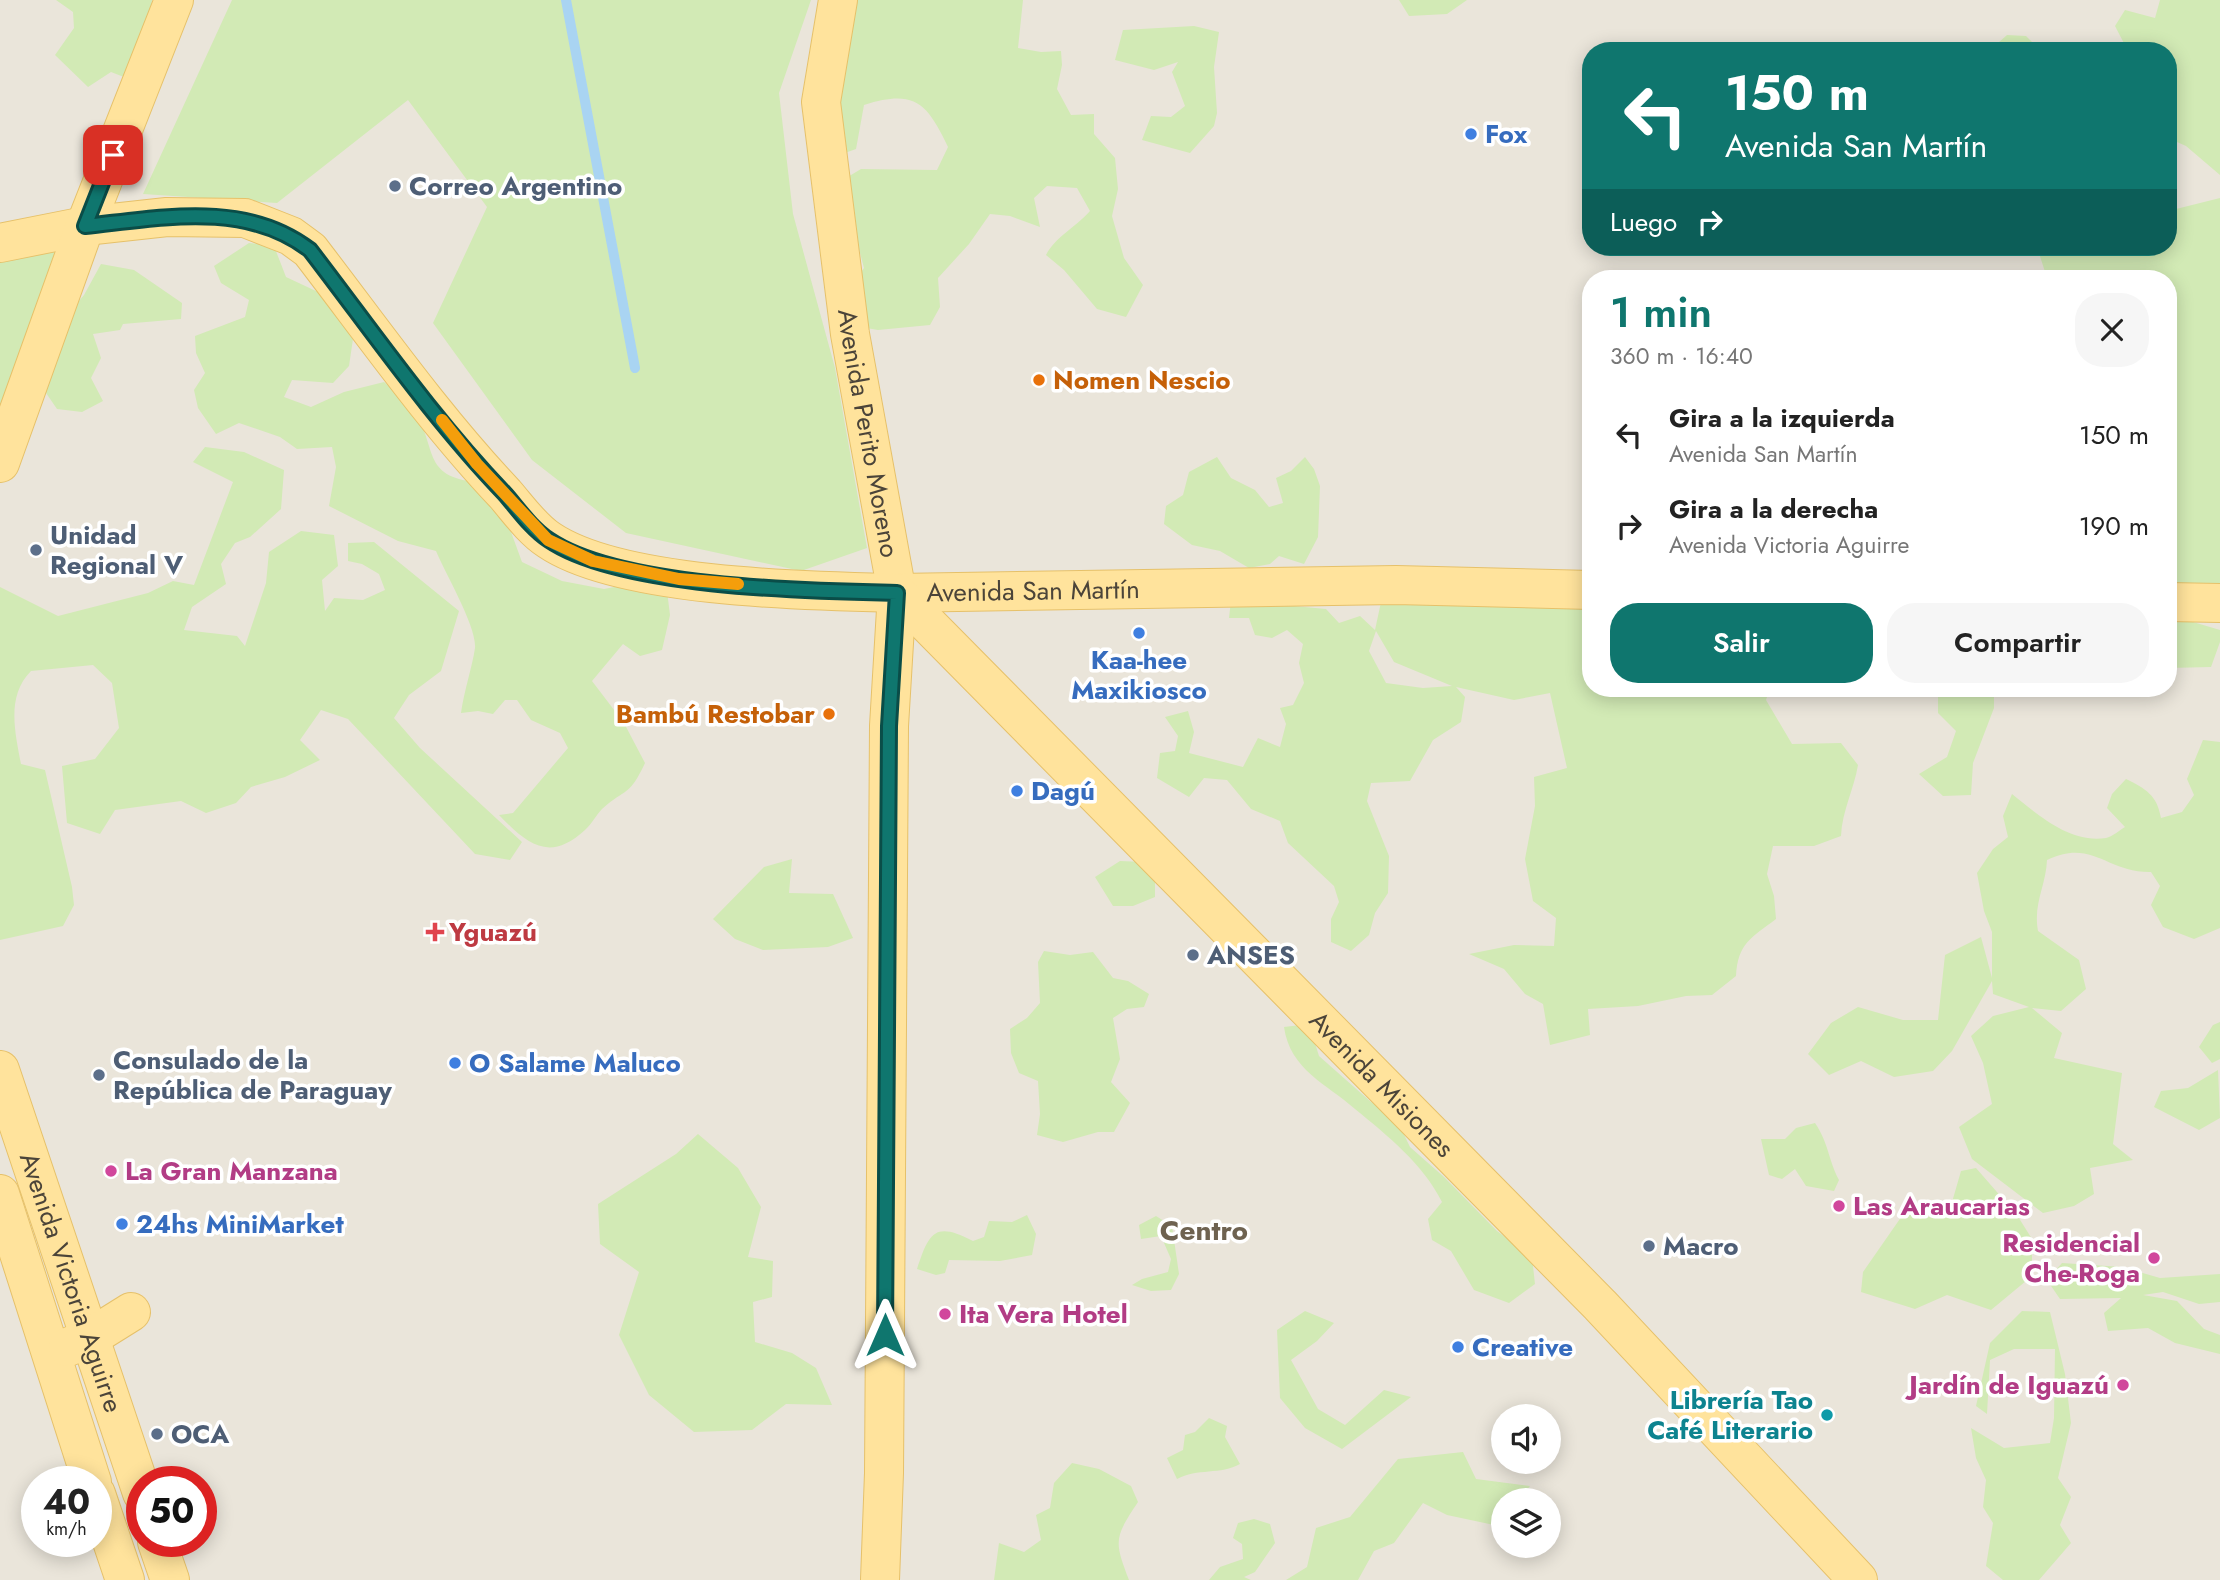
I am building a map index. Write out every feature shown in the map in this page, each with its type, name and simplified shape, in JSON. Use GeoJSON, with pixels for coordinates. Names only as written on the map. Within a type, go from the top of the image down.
{"type":"FeatureCollection","features":[{"type":"Feature","properties":{"kind":"main road"},"geometry":{"type":"LineString","coordinates":[[0,463],[85,226],[174,0]]}},
{"type":"Feature","properties":{"kind":"main road","name":"Avenida Perito Moreno"},"geometry":{"type":"LineString","coordinates":[[838,0],[821,102],[850,334],[897,593],[889,726],[884,1473],[880,1580]]}},
{"type":"Feature","properties":{"kind":"main road","name":"Avenida San Martín"},"geometry":{"type":"LineString","coordinates":[[0,243],[85,226],[167,217],[245,218],[292,236],[310,250],[477,464],[548,540],[593,561],[679,579],[823,592],[1396,585],[1582,590]]}},
{"type":"Feature","properties":{"kind":"main road","name":"Avenida Misiones"},"geometry":{"type":"LineString","coordinates":[[897,593],[1600,1305],[1858,1580]]}},
{"type":"Feature","properties":{"kind":"main road"},"geometry":{"type":"LineString","coordinates":[[2177,602],[2220,603]]}},
{"type":"Feature","properties":{"kind":"main road","name":"Avenida Victoria Aguirre"},"geometry":{"type":"LineString","coordinates":[[0,1070],[133,1466]]}},
{"type":"Feature","properties":{"kind":"main road","name":"Avenida Victoria Aguirre"},"geometry":{"type":"LineString","coordinates":[[0,1194],[87,1466]]}},
{"type":"Feature","properties":{"kind":"main road"},"geometry":{"type":"LineString","coordinates":[[50,1355],[91,1337],[131,1312]]}},
{"type":"Feature","properties":{"kind":"main road"},"geometry":{"type":"LineString","coordinates":[[112,1541],[125,1580]]}},
{"type":"Feature","properties":{"kind":"main road"},"geometry":{"type":"LineString","coordinates":[[163,1557],[170,1580]]}},
{"type":"Feature","properties":{"kind":"shaded area"},"geometry":{"type":"Polygon","coordinates":[[[0,0],[2220,0],[2220,1580],[0,1580],[0,0]]]}},
{"type":"Feature","properties":{"kind":"green space"},"geometry":{"type":"Polygon","coordinates":[[[56,0],[152,0],[148,34],[129,79],[111,72],[88,87],[55,55],[74,28],[73,12],[56,0]]]}},
{"type":"Feature","properties":{"kind":"green space"},"geometry":{"type":"Polygon","coordinates":[[[232,0],[811,0],[779,93],[793,214],[835,368],[867,548],[801,571],[626,533],[532,460],[433,323],[487,207],[408,100],[277,203],[143,194],[232,0]]]}},
{"type":"Feature","properties":{"kind":"green space"},"geometry":{"type":"Polygon","coordinates":[[[851,0],[1023,0],[1018,48],[1041,52],[1061,51],[1062,65],[1057,89],[1071,115],[1094,114],[1094,134],[1115,158],[1118,189],[1112,216],[1124,258],[1143,285],[1126,317],[1097,309],[1064,270],[1046,255],[1055,243],[1090,211],[1077,188],[1047,186],[1034,198],[1040,227],[1010,216],[990,214],[969,244],[938,278],[940,307],[930,325],[878,330],[849,325],[845,295],[864,268],[841,181],[861,169],[937,170],[948,147],[926,110],[907,100],[881,100],[864,105],[856,149],[828,159],[851,0]]]}},
{"type":"Feature","properties":{"kind":"green space"},"geometry":{"type":"Polygon","coordinates":[[[1399,0],[1467,0],[1447,14],[1409,16],[1399,0]]]}},
{"type":"Feature","properties":{"kind":"green space"},"geometry":{"type":"Polygon","coordinates":[[[2160,0],[2220,0],[2220,175],[2186,146],[2177,142],[2177,42],[2123,42],[2115,26],[2125,10],[2155,18],[2160,0]]]}},
{"type":"Feature","properties":{"kind":"green space"},"geometry":{"type":"Polygon","coordinates":[[[1194,26],[1219,32],[1214,67],[1217,113],[1214,126],[1190,153],[1142,140],[1151,116],[1171,117],[1185,106],[1172,72],[1178,62],[1154,70],[1115,60],[1123,30],[1194,26]]]}},
{"type":"Feature","properties":{"kind":"green space"},"geometry":{"type":"Polygon","coordinates":[[[2007,35],[2026,36],[2032,42],[1999,42],[2007,35]]]}},
{"type":"Feature","properties":{"kind":"green space"},"geometry":{"type":"Polygon","coordinates":[[[2220,198],[2220,586],[2177,599],[2177,270],[2044,270],[2040,256],[2177,256],[2177,209],[2220,198]]]}},
{"type":"Feature","properties":{"kind":"green space"},"geometry":{"type":"Polygon","coordinates":[[[62,242],[0,412],[0,253],[62,242]]]}},
{"type":"Feature","properties":{"kind":"green space"},"geometry":{"type":"Polygon","coordinates":[[[249,243],[274,246],[286,277],[333,299],[354,332],[349,366],[333,383],[292,380],[284,397],[311,407],[344,392],[384,382],[412,408],[439,467],[447,474],[460,479],[479,482],[511,532],[522,562],[562,581],[604,589],[630,584],[667,591],[670,615],[662,650],[640,656],[623,644],[592,681],[624,723],[645,763],[631,787],[602,809],[587,828],[572,840],[560,846],[539,846],[519,834],[499,815],[513,813],[568,748],[560,733],[531,720],[517,700],[505,700],[493,714],[478,711],[461,713],[474,656],[474,639],[466,614],[436,551],[398,541],[329,506],[336,467],[332,447],[297,449],[280,437],[239,423],[216,434],[198,408],[194,390],[205,373],[196,353],[195,336],[245,317],[249,300],[221,283],[214,266],[249,243]]]}},
{"type":"Feature","properties":{"kind":"green space"},"geometry":{"type":"Polygon","coordinates":[[[101,264],[134,270],[182,303],[181,319],[123,324],[120,330],[93,334],[101,358],[91,378],[103,401],[82,412],[57,409],[44,390],[66,316],[84,295],[101,264]]]}},
{"type":"Feature","properties":{"kind":"green space"},"geometry":{"type":"Polygon","coordinates":[[[205,447],[244,452],[284,470],[281,509],[250,537],[235,543],[221,564],[226,584],[192,607],[184,630],[237,636],[245,646],[266,583],[269,552],[301,531],[334,535],[338,566],[322,580],[325,611],[334,598],[363,600],[385,590],[379,574],[362,564],[348,561],[348,543],[374,542],[459,611],[441,671],[409,695],[394,718],[420,748],[522,842],[510,860],[475,854],[348,719],[321,710],[300,740],[320,760],[285,777],[251,787],[236,803],[206,813],[181,801],[115,810],[100,834],[67,823],[62,766],[95,759],[119,728],[112,683],[93,665],[31,671],[23,681],[15,703],[15,727],[21,764],[45,770],[74,905],[63,926],[0,940],[0,587],[58,616],[148,593],[173,581],[194,585],[233,482],[193,462],[205,447]]]}},
{"type":"Feature","properties":{"kind":"green space"},"geometry":{"type":"Polygon","coordinates":[[[1217,457],[1231,478],[1255,490],[1269,507],[1283,503],[1276,478],[1291,471],[1305,457],[1314,469],[1320,486],[1318,537],[1304,564],[1279,556],[1270,564],[1249,568],[1220,551],[1192,545],[1164,524],[1166,506],[1183,495],[1189,472],[1217,457]]]}},
{"type":"Feature","properties":{"kind":"green space"},"geometry":{"type":"Polygon","coordinates":[[[1231,600],[1326,609],[1339,623],[1360,616],[1375,630],[1381,602],[1582,601],[1582,697],[1767,697],[1766,700],[1792,744],[1841,743],[1858,765],[1841,836],[1814,846],[1773,846],[1767,874],[1774,896],[1776,919],[1747,942],[1737,965],[1736,976],[1712,995],[1686,996],[1638,1006],[1588,1009],[1590,1035],[1550,1045],[1543,1004],[1525,994],[1504,969],[1469,954],[1514,945],[1554,946],[1556,918],[1533,901],[1525,859],[1535,806],[1534,777],[1567,768],[1550,693],[1514,700],[1456,687],[1465,697],[1461,722],[1433,740],[1410,781],[1371,783],[1367,801],[1389,856],[1388,893],[1375,913],[1369,935],[1351,951],[1331,942],[1331,919],[1339,902],[1334,886],[1288,843],[1280,821],[1251,809],[1227,780],[1204,778],[1189,797],[1157,778],[1160,753],[1175,751],[1178,736],[1165,717],[1188,711],[1194,732],[1189,753],[1243,767],[1258,738],[1280,747],[1286,724],[1280,708],[1293,705],[1304,683],[1299,663],[1303,644],[1287,630],[1272,638],[1255,635],[1249,618],[1229,618],[1231,600]],[[1376,631],[1369,651],[1386,683],[1423,688],[1452,686],[1394,662],[1376,631]]]}},
{"type":"Feature","properties":{"kind":"green space"},"geometry":{"type":"Polygon","coordinates":[[[2183,619],[2220,630],[2220,642],[2211,667],[2177,668],[2177,620],[2183,619]]]}},
{"type":"Feature","properties":{"kind":"green space"},"geometry":{"type":"Polygon","coordinates":[[[1938,697],[1994,697],[1994,708],[1973,763],[1971,795],[1943,796],[1919,774],[1947,757],[1956,731],[1938,713],[1938,697]]]}},
{"type":"Feature","properties":{"kind":"green space"},"geometry":{"type":"Polygon","coordinates":[[[2203,740],[2220,742],[2220,928],[2194,939],[2163,927],[2151,905],[2160,886],[2151,872],[2136,871],[2088,854],[2063,854],[2047,860],[2038,903],[2038,931],[2079,960],[2086,989],[2061,1011],[2032,1008],[2062,1033],[2054,1058],[2122,1073],[2113,1144],[2133,1160],[2090,1168],[2094,1194],[2074,1206],[2043,1213],[1972,1159],[1959,1127],[1992,1104],[1983,1063],[1971,1036],[1993,1016],[2029,1007],[1993,994],[1992,981],[1952,1051],[1933,1071],[1894,1077],[1861,1061],[1829,1075],[1808,1054],[1831,1023],[1858,1007],[1903,1020],[1938,1020],[1945,955],[1981,937],[1992,978],[1992,932],[1984,911],[1977,873],[1993,849],[2008,837],[2003,816],[2012,794],[2043,818],[2067,832],[2093,839],[2108,837],[2125,827],[2107,808],[2112,794],[2126,779],[2150,794],[2157,804],[2161,818],[2182,812],[2194,795],[2187,779],[2203,740]]]}},
{"type":"Feature","properties":{"kind":"green space"},"geometry":{"type":"Polygon","coordinates":[[[792,859],[789,893],[833,894],[853,938],[828,947],[763,950],[735,939],[713,919],[764,867],[792,859]]]}},
{"type":"Feature","properties":{"kind":"green space"},"geometry":{"type":"Polygon","coordinates":[[[1120,861],[1143,862],[1155,877],[1155,897],[1133,906],[1113,906],[1095,877],[1120,861]]]}},
{"type":"Feature","properties":{"kind":"green space"},"geometry":{"type":"Polygon","coordinates":[[[1044,951],[1070,955],[1093,952],[1113,978],[1128,981],[1149,994],[1144,1007],[1127,1009],[1113,1018],[1120,1059],[1111,1082],[1130,1103],[1114,1132],[1098,1132],[1063,1142],[1037,1135],[1040,1114],[1038,1081],[1019,1073],[1011,1053],[1010,1029],[1027,1018],[1040,1003],[1038,962],[1044,951]]]}},
{"type":"Feature","properties":{"kind":"green space"},"geometry":{"type":"Polygon","coordinates":[[[2220,1022],[2220,1059],[2212,1063],[2199,1047],[2213,1025],[2220,1022]]]}},
{"type":"Feature","properties":{"kind":"green space"},"geometry":{"type":"Polygon","coordinates":[[[1309,1024],[1319,1056],[1371,1102],[1396,1118],[1410,1147],[1497,1231],[1532,1257],[1535,1284],[1509,1303],[1474,1290],[1451,1251],[1432,1240],[1428,1219],[1442,1202],[1425,1175],[1392,1140],[1311,1075],[1294,1054],[1284,1027],[1309,1024]]]}},
{"type":"Feature","properties":{"kind":"green space"},"geometry":{"type":"Polygon","coordinates":[[[2218,1070],[2220,1118],[2199,1130],[2154,1107],[2161,1091],[2188,1088],[2218,1070]]]}},
{"type":"Feature","properties":{"kind":"green space"},"geometry":{"type":"Polygon","coordinates":[[[1815,1123],[1839,1180],[1834,1191],[1806,1186],[1795,1169],[1782,1179],[1769,1175],[1761,1139],[1785,1139],[1796,1128],[1815,1123]]]}},
{"type":"Feature","properties":{"kind":"green space"},"geometry":{"type":"Polygon","coordinates":[[[698,1134],[738,1168],[761,1207],[748,1257],[773,1261],[772,1297],[753,1302],[755,1342],[792,1353],[816,1368],[832,1405],[786,1404],[752,1430],[694,1432],[649,1395],[619,1335],[639,1272],[600,1244],[598,1204],[676,1154],[698,1134]]]}},
{"type":"Feature","properties":{"kind":"green space"},"geometry":{"type":"Polygon","coordinates":[[[1976,1168],[2017,1215],[2032,1239],[2032,1276],[1991,1310],[1947,1295],[1915,1309],[1861,1292],[1863,1272],[1904,1213],[1918,1217],[1948,1216],[1961,1171],[1976,1168]]]}},
{"type":"Feature","properties":{"kind":"green space"},"geometry":{"type":"Polygon","coordinates":[[[1027,1215],[1036,1234],[1032,1255],[1000,1261],[949,1260],[945,1273],[936,1275],[917,1269],[925,1246],[935,1234],[950,1232],[973,1241],[984,1237],[989,1221],[1012,1222],[1027,1215]]]}},
{"type":"Feature","properties":{"kind":"green space"},"geometry":{"type":"Polygon","coordinates":[[[1156,1216],[1172,1226],[1179,1274],[1171,1290],[1151,1291],[1132,1285],[1142,1279],[1168,1272],[1171,1259],[1161,1236],[1141,1239],[1139,1225],[1156,1216]]]}},
{"type":"Feature","properties":{"kind":"green space"},"geometry":{"type":"Polygon","coordinates":[[[2062,1263],[2122,1267],[2160,1278],[2220,1274],[2220,1302],[2199,1304],[2163,1292],[2143,1295],[2177,1301],[2204,1329],[2220,1335],[2220,1354],[2175,1343],[2148,1328],[2108,1331],[2104,1313],[2121,1298],[2060,1299],[2047,1280],[2062,1263]]]}},
{"type":"Feature","properties":{"kind":"green space"},"geometry":{"type":"Polygon","coordinates":[[[1305,1311],[1334,1323],[1317,1341],[1291,1360],[1318,1409],[1345,1425],[1384,1390],[1411,1397],[1342,1449],[1305,1428],[1280,1398],[1277,1330],[1305,1311]]]}},
{"type":"Feature","properties":{"kind":"green space"},"geometry":{"type":"Polygon","coordinates":[[[2022,1311],[2050,1312],[2065,1374],[2071,1423],[2058,1478],[2071,1497],[2060,1525],[2071,1543],[2039,1580],[2003,1580],[1986,1566],[1993,1523],[1983,1507],[1986,1480],[1976,1458],[1971,1428],[2004,1448],[2050,1443],[2054,1418],[2055,1349],[2014,1349],[1990,1360],[1987,1414],[1976,1406],[1990,1343],[2022,1311]]]}},
{"type":"Feature","properties":{"kind":"green space"},"geometry":{"type":"Polygon","coordinates":[[[1209,1418],[1227,1426],[1225,1437],[1240,1464],[1177,1479],[1167,1458],[1183,1450],[1185,1435],[1195,1432],[1209,1418]]]}},
{"type":"Feature","properties":{"kind":"green space"},"geometry":{"type":"Polygon","coordinates":[[[1463,1452],[1476,1479],[1530,1486],[1491,1488],[1491,1524],[1447,1515],[1423,1503],[1394,1543],[1374,1551],[1358,1580],[1286,1580],[1307,1567],[1316,1528],[1350,1517],[1398,1459],[1463,1452]]]}},
{"type":"Feature","properties":{"kind":"green space"},"geometry":{"type":"Polygon","coordinates":[[[1072,1463],[1099,1469],[1131,1486],[1138,1502],[1124,1524],[1119,1540],[1129,1580],[994,1580],[999,1543],[1024,1552],[1041,1540],[1036,1515],[1050,1508],[1054,1483],[1072,1463]]]}},
{"type":"Feature","properties":{"kind":"green space"},"geometry":{"type":"Polygon","coordinates":[[[1254,1519],[1270,1524],[1275,1543],[1255,1572],[1244,1577],[1251,1580],[1209,1580],[1220,1567],[1243,1559],[1242,1544],[1233,1538],[1238,1523],[1254,1519]]]}},
{"type":"Feature","properties":{"kind":"waterway"},"geometry":{"type":"LineString","coordinates":[[566,0],[635,368]]}},
{"type":"Feature","properties":{"kind":"slow traffic"},"geometry":{"type":"LineString","coordinates":[[442,420],[477,464],[548,540],[593,561],[679,579],[738,584]]}},
{"type":"Feature","properties":{"kind":"place","name":"Fox"},"geometry":{"type":"Point","coordinates":[1471,134]}},
{"type":"Feature","properties":{"kind":"place","name":"Correo Argentino"},"geometry":{"type":"Point","coordinates":[395,186]}},
{"type":"Feature","properties":{"kind":"place","name":"Nomen Nescio"},"geometry":{"type":"Point","coordinates":[1039,380]}},
{"type":"Feature","properties":{"kind":"place","name":"Unidad Regional V"},"geometry":{"type":"Point","coordinates":[36,550]}},
{"type":"Feature","properties":{"kind":"place","name":"Kaa-hee Maxikiosco"},"geometry":{"type":"Point","coordinates":[1139,633]}},
{"type":"Feature","properties":{"kind":"place","name":"Bambú Restobar"},"geometry":{"type":"Point","coordinates":[829,714]}},
{"type":"Feature","properties":{"kind":"place","name":"Dagú"},"geometry":{"type":"Point","coordinates":[1017,791]}},
{"type":"Feature","properties":{"kind":"place","name":"Yguazú"},"geometry":{"type":"Point","coordinates":[435,932]}},
{"type":"Feature","properties":{"kind":"place","name":"ANSES"},"geometry":{"type":"Point","coordinates":[1193,955]}},
{"type":"Feature","properties":{"kind":"place","name":"O Salame Maluco"},"geometry":{"type":"Point","coordinates":[455,1063]}},
{"type":"Feature","properties":{"kind":"place","name":"Consulado de la República de Paraguay"},"geometry":{"type":"Point","coordinates":[99,1075]}},
{"type":"Feature","properties":{"kind":"place","name":"La Gran Manzana"},"geometry":{"type":"Point","coordinates":[111,1171]}},
{"type":"Feature","properties":{"kind":"place","name":"Las Araucarias"},"geometry":{"type":"Point","coordinates":[1839,1206]}},
{"type":"Feature","properties":{"kind":"place","name":"24hs MiniMarket"},"geometry":{"type":"Point","coordinates":[122,1224]}},
{"type":"Feature","properties":{"kind":"place","name":"Macro"},"geometry":{"type":"Point","coordinates":[1649,1246]}},
{"type":"Feature","properties":{"kind":"place","name":"Residencial Che-Roga"},"geometry":{"type":"Point","coordinates":[2154,1258]}},
{"type":"Feature","properties":{"kind":"place","name":"Ita Vera Hotel"},"geometry":{"type":"Point","coordinates":[945,1314]}},
{"type":"Feature","properties":{"kind":"place","name":"Creative"},"geometry":{"type":"Point","coordinates":[1458,1347]}},
{"type":"Feature","properties":{"kind":"place","name":"Jardín de Iguazú"},"geometry":{"type":"Point","coordinates":[2123,1385]}},
{"type":"Feature","properties":{"kind":"place","name":"Librería Tao Café Literario"},"geometry":{"type":"Point","coordinates":[1827,1415]}},
{"type":"Feature","properties":{"kind":"place","name":"OCA"},"geometry":{"type":"Point","coordinates":[157,1434]}},
{"type":"Feature","properties":{"kind":"district","name":"Centro"},"geometry":{"type":"Point","coordinates":[1204,1230]}},
{"type":"Feature","properties":{"kind":"route"},"geometry":{"type":"LineString","coordinates":[[113,155],[85,226],[167,217],[245,218],[292,236],[310,250],[477,464],[548,540],[593,561],[679,579],[823,592],[897,593],[889,726],[885,1335]]}}]}
